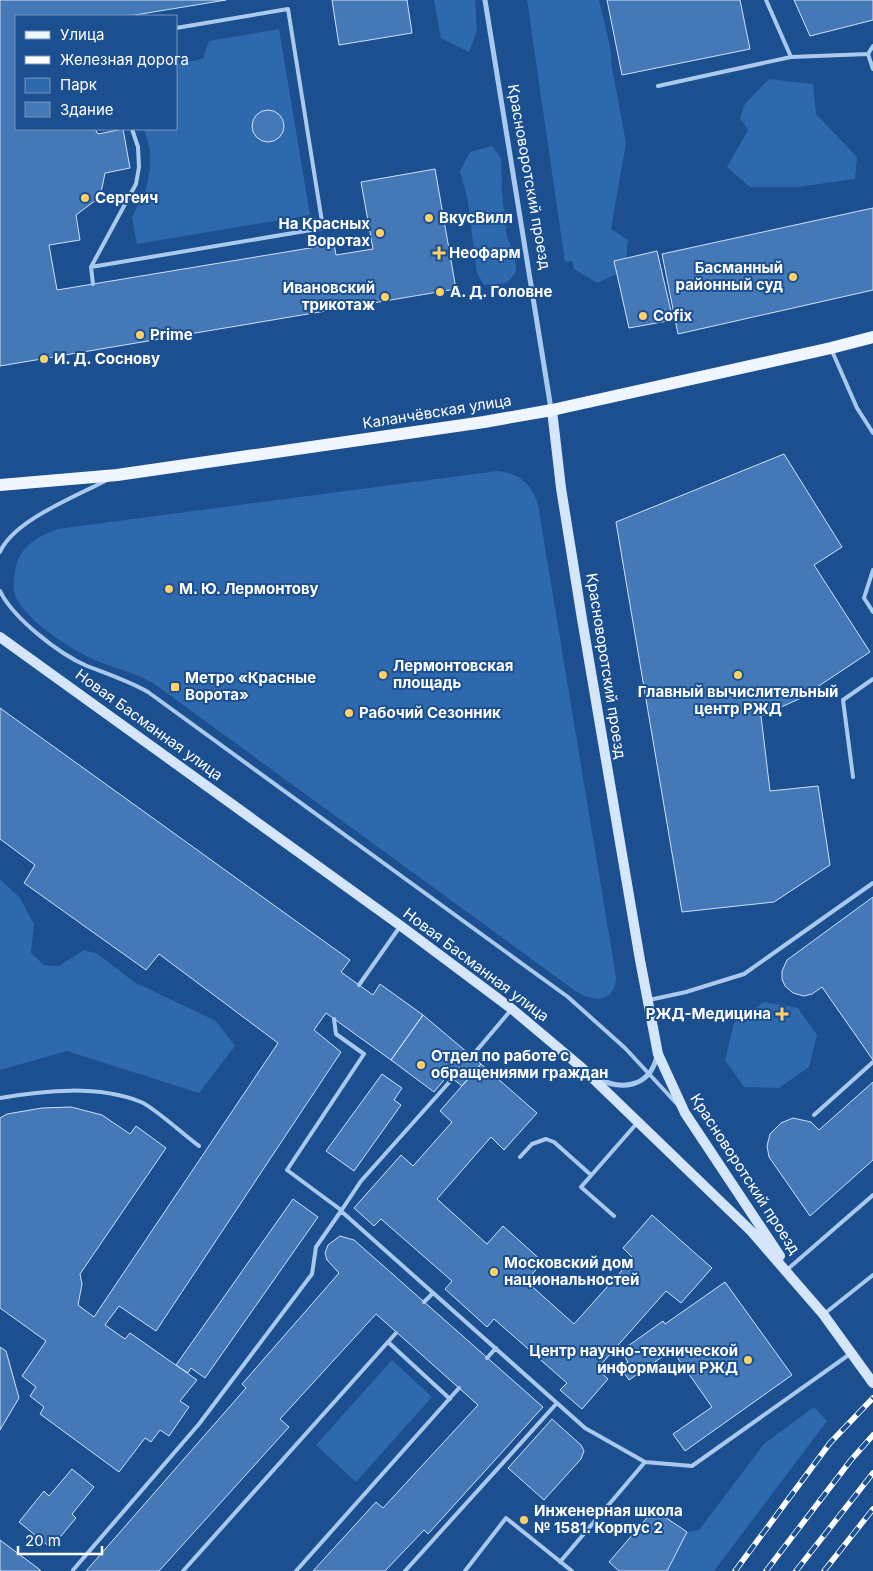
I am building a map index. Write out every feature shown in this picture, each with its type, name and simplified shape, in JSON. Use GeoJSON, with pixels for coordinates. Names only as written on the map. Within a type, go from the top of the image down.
{"type":"FeatureCollection","features":[{"type":"Feature","properties":{"kind":"main road","name":"Каланчёвская улица"},"geometry":{"type":"LineString","coordinates":[[0,485],[117,475],[552,410],[873,337]]}},
{"type":"Feature","properties":{"kind":"main road","name":"Красноворотский проезд"},"geometry":{"type":"LineString","coordinates":[[552,410],[567,525],[647,1001],[658,1054],[685,1113],[808,1296]]}},
{"type":"Feature","properties":{"kind":"main road","name":"Новая Басманная улица"},"geometry":{"type":"LineString","coordinates":[[0,637],[401,926],[512,1009],[581,1067],[751,1231],[823,1314],[873,1383]]}},
{"type":"Feature","properties":{"kind":"street","name":"Красноворотский проезд"},"geometry":{"type":"LineString","coordinates":[[485,0],[552,410]]}},
{"type":"Feature","properties":{"kind":"street"},"geometry":{"type":"LineString","coordinates":[[581,1067],[607,1083],[624,1085],[638,1083],[655,1067],[658,1054]]}},
{"type":"Feature","properties":{"kind":"lane"},"geometry":{"type":"LineString","coordinates":[[766,0],[791,57]]}},
{"type":"Feature","properties":{"kind":"lane"},"geometry":{"type":"LineString","coordinates":[[91,267],[323,228],[288,9],[178,28]]}},
{"type":"Feature","properties":{"kind":"lane"},"geometry":{"type":"LineString","coordinates":[[868,54],[873,46]]}},
{"type":"Feature","properties":{"kind":"lane"},"geometry":{"type":"LineString","coordinates":[[658,86],[754,67],[791,57],[868,54]]}},
{"type":"Feature","properties":{"kind":"lane"},"geometry":{"type":"LineString","coordinates":[[868,54],[873,69]]}},
{"type":"Feature","properties":{"kind":"lane"},"geometry":{"type":"LineString","coordinates":[[93,284],[91,267],[136,184],[139,167],[138,147],[132,130]]}},
{"type":"Feature","properties":{"kind":"lane"},"geometry":{"type":"LineString","coordinates":[[831,348],[857,408],[873,433]]}},
{"type":"Feature","properties":{"kind":"lane"},"geometry":{"type":"LineString","coordinates":[[0,552],[11,535],[29,522],[117,475]]}},
{"type":"Feature","properties":{"kind":"lane"},"geometry":{"type":"LineString","coordinates":[[873,570],[864,598],[873,612]]}},
{"type":"Feature","properties":{"kind":"lane"},"geometry":{"type":"LineString","coordinates":[[0,591],[13,612],[67,655],[148,692],[560,991],[594,1018],[685,1113]]}},
{"type":"Feature","properties":{"kind":"lane"},"geometry":{"type":"LineString","coordinates":[[853,777],[843,700],[873,679]]}},
{"type":"Feature","properties":{"kind":"lane"},"geometry":{"type":"LineString","coordinates":[[647,1001],[686,992],[744,974],[873,883]]}},
{"type":"Feature","properties":{"kind":"lane"},"geometry":{"type":"LineString","coordinates":[[359,985],[401,926]]}},
{"type":"Feature","properties":{"kind":"lane"},"geometry":{"type":"LineString","coordinates":[[472,1056],[512,1009]]}},
{"type":"Feature","properties":{"kind":"lane"},"geometry":{"type":"LineString","coordinates":[[334,1019],[336,1034],[364,1054],[287,1170],[341,1210],[585,1428],[645,1462],[692,1466],[852,1353]]}},
{"type":"Feature","properties":{"kind":"lane"},"geometry":{"type":"LineString","coordinates":[[814,1115],[873,1062]]}},
{"type":"Feature","properties":{"kind":"lane"},"geometry":{"type":"LineString","coordinates":[[72,1570],[194,1431],[312,1274],[316,1247],[362,1180],[453,1078]]}},
{"type":"Feature","properties":{"kind":"lane"},"geometry":{"type":"LineString","coordinates":[[0,1098],[36,1093],[100,1091],[142,1103],[199,1146]]}},
{"type":"Feature","properties":{"kind":"lane"},"geometry":{"type":"LineString","coordinates":[[614,1216],[581,1187],[639,1121]]}},
{"type":"Feature","properties":{"kind":"lane"},"geometry":{"type":"LineString","coordinates":[[520,1157],[532,1144],[546,1139],[554,1142],[591,1175]]}},
{"type":"Feature","properties":{"kind":"lane"},"geometry":{"type":"LineString","coordinates":[[789,1268],[873,1195]]}},
{"type":"Feature","properties":{"kind":"lane"},"geometry":{"type":"LineString","coordinates":[[823,1314],[873,1275]]}},
{"type":"Feature","properties":{"kind":"lane"},"geometry":{"type":"LineString","coordinates":[[424,1302],[432,1292]]}},
{"type":"Feature","properties":{"kind":"lane"},"geometry":{"type":"LineString","coordinates":[[183,1571],[396,1333]]}},
{"type":"Feature","properties":{"kind":"lane"},"geometry":{"type":"LineString","coordinates":[[388,1342],[450,1399]]}},
{"type":"Feature","properties":{"kind":"lane"},"geometry":{"type":"LineString","coordinates":[[487,1358],[496,1348]]}},
{"type":"Feature","properties":{"kind":"lane"},"geometry":{"type":"LineString","coordinates":[[296,1571],[460,1388]]}},
{"type":"Feature","properties":{"kind":"lane"},"geometry":{"type":"LineString","coordinates":[[405,1571],[557,1403]]}},
{"type":"Feature","properties":{"kind":"lane"},"geometry":{"type":"LineString","coordinates":[[560,1562],[645,1462]]}},
{"type":"Feature","properties":{"kind":"lane"},"geometry":{"type":"LineString","coordinates":[[465,1571],[506,1518],[572,1571]]}},
{"type":"Feature","properties":{"kind":"green space"},"geometry":{"type":"Polygon","coordinates":[[[434,0],[475,0],[477,30],[469,52],[441,38],[434,0]]]}},
{"type":"Feature","properties":{"kind":"green space"},"geometry":{"type":"Polygon","coordinates":[[[527,0],[599,0],[609,42],[626,143],[611,229],[628,240],[625,270],[597,283],[574,269],[572,261],[565,262],[527,0]]]}},
{"type":"Feature","properties":{"kind":"green space"},"geometry":{"type":"Polygon","coordinates":[[[279,29],[310,215],[137,244],[132,217],[146,189],[150,170],[150,150],[144,130],[178,130],[178,64],[203,59],[209,41],[279,29]]]}},
{"type":"Feature","properties":{"kind":"green space"},"geometry":{"type":"Polygon","coordinates":[[[769,79],[813,84],[816,114],[857,157],[855,179],[798,187],[750,187],[727,167],[748,130],[740,118],[745,104],[769,79]]]}},
{"type":"Feature","properties":{"kind":"green space"},"geometry":{"type":"Polygon","coordinates":[[[492,146],[501,158],[502,193],[507,238],[515,254],[516,272],[507,283],[484,285],[477,273],[468,201],[460,171],[470,152],[492,146]]]}},
{"type":"Feature","properties":{"kind":"green space"},"geometry":{"type":"Polygon","coordinates":[[[498,471],[512,474],[524,481],[532,491],[538,505],[616,977],[615,986],[607,997],[594,999],[574,990],[153,683],[83,655],[60,640],[25,611],[14,591],[17,563],[24,550],[35,540],[57,529],[498,471]]]}},
{"type":"Feature","properties":{"kind":"green space"},"geometry":{"type":"Polygon","coordinates":[[[0,879],[20,898],[34,924],[31,953],[44,965],[59,966],[84,950],[98,954],[134,982],[216,1021],[235,1046],[199,1093],[67,1051],[0,1070],[0,879]]]}},
{"type":"Feature","properties":{"kind":"green space"},"geometry":{"type":"Polygon","coordinates":[[[764,1002],[798,1008],[817,1035],[809,1067],[779,1088],[744,1087],[725,1060],[734,1023],[764,1002]]]}},
{"type":"Feature","properties":{"kind":"green space"},"geometry":{"type":"Polygon","coordinates":[[[392,1360],[432,1397],[356,1482],[316,1445],[392,1360]]]}},
{"type":"Feature","properties":{"kind":"green space"},"geometry":{"type":"Polygon","coordinates":[[[814,1407],[827,1421],[714,1571],[667,1571],[687,1532],[699,1530],[764,1444],[814,1407]]]}},
{"type":"Feature","properties":{"kind":"building"},"geometry":{"type":"Polygon","coordinates":[[[0,0],[226,0],[135,15],[15,15],[15,130],[96,130],[98,134],[123,130],[130,168],[105,173],[102,188],[96,200],[76,215],[80,240],[49,245],[57,290],[334,244],[336,255],[373,249],[361,182],[435,169],[456,289],[0,366],[0,0]]]}},
{"type":"Feature","properties":{"kind":"building"},"geometry":{"type":"Polygon","coordinates":[[[332,0],[407,0],[412,33],[339,45],[332,0]]]}},
{"type":"Feature","properties":{"kind":"building"},"geometry":{"type":"Polygon","coordinates":[[[607,0],[740,0],[750,49],[622,75],[607,0]]]}},
{"type":"Feature","properties":{"kind":"building"},"geometry":{"type":"Polygon","coordinates":[[[794,0],[873,0],[873,20],[810,36],[794,0]]]}},
{"type":"Feature","properties":{"kind":"building"},"geometry":{"type":"Polygon","coordinates":[[[268,110],[274,111],[279,115],[283,120],[283,132],[279,137],[274,141],[268,142],[262,141],[257,137],[253,132],[252,126],[253,120],[257,115],[262,111],[268,110]]]}},
{"type":"Feature","properties":{"kind":"building"},"geometry":{"type":"Polygon","coordinates":[[[873,208],[873,290],[678,334],[662,254],[873,208]]]}},
{"type":"Feature","properties":{"kind":"building"},"geometry":{"type":"Polygon","coordinates":[[[657,251],[673,320],[629,328],[614,261],[657,251]]]}},
{"type":"Feature","properties":{"kind":"building","name":"Главный вычислительный центр РЖД"},"geometry":{"type":"Polygon","coordinates":[[[784,454],[842,547],[814,565],[870,652],[799,699],[761,716],[770,791],[818,786],[830,865],[774,902],[682,912],[616,522],[784,454]]]}},
{"type":"Feature","properties":{"kind":"building"},"geometry":{"type":"Polygon","coordinates":[[[0,708],[350,960],[341,972],[373,995],[380,984],[423,1015],[391,1060],[326,1013],[314,1030],[341,1052],[156,1331],[119,1306],[105,1325],[125,1339],[130,1333],[197,1380],[180,1401],[189,1407],[169,1436],[160,1430],[151,1442],[145,1438],[119,1472],[40,1414],[44,1407],[30,1396],[36,1387],[22,1376],[46,1341],[0,1308],[0,1118],[7,1114],[42,1108],[71,1107],[102,1115],[130,1134],[136,1126],[166,1148],[80,1274],[82,1284],[78,1305],[94,1317],[278,1043],[159,954],[146,970],[24,883],[35,865],[0,839],[0,708]]]}},
{"type":"Feature","properties":{"kind":"building"},"geometry":{"type":"Polygon","coordinates":[[[873,897],[873,1060],[822,987],[812,994],[804,996],[793,993],[785,986],[782,979],[782,971],[787,960],[873,897]]]}},
{"type":"Feature","properties":{"kind":"building"},"geometry":{"type":"Polygon","coordinates":[[[423,1015],[481,1064],[462,1086],[448,1075],[434,1092],[391,1060],[423,1015]]]}},
{"type":"Feature","properties":{"kind":"building"},"geometry":{"type":"Polygon","coordinates":[[[481,1064],[537,1113],[504,1150],[491,1137],[437,1199],[487,1244],[503,1226],[543,1262],[526,1281],[574,1324],[633,1258],[623,1248],[652,1215],[712,1268],[681,1303],[666,1291],[597,1369],[608,1379],[582,1409],[560,1390],[567,1383],[494,1319],[487,1327],[445,1289],[452,1281],[381,1219],[374,1226],[354,1208],[401,1155],[413,1166],[452,1122],[440,1111],[481,1064]]]}},
{"type":"Feature","properties":{"kind":"building"},"geometry":{"type":"Polygon","coordinates":[[[382,1074],[402,1088],[394,1100],[401,1105],[354,1171],[326,1151],[382,1074]]]}},
{"type":"Feature","properties":{"kind":"building"},"geometry":{"type":"Polygon","coordinates":[[[873,1082],[873,1160],[810,1216],[769,1157],[767,1146],[770,1134],[781,1123],[793,1118],[811,1122],[819,1130],[873,1082]]]}},
{"type":"Feature","properties":{"kind":"building"},"geometry":{"type":"Polygon","coordinates":[[[293,1199],[318,1217],[205,1378],[191,1368],[188,1373],[176,1365],[293,1199]]]}},
{"type":"Feature","properties":{"kind":"building"},"geometry":{"type":"Polygon","coordinates":[[[340,1236],[354,1240],[543,1407],[428,1534],[424,1530],[385,1571],[313,1571],[376,1502],[383,1508],[478,1405],[376,1314],[280,1419],[289,1427],[159,1571],[86,1571],[246,1388],[242,1384],[339,1273],[327,1260],[325,1253],[328,1245],[340,1236]]]}},
{"type":"Feature","properties":{"kind":"building"},"geometry":{"type":"Polygon","coordinates":[[[725,1282],[792,1375],[685,1451],[673,1434],[712,1407],[672,1350],[629,1380],[620,1367],[628,1362],[621,1351],[663,1321],[665,1324],[725,1282]]]}},
{"type":"Feature","properties":{"kind":"building"},"geometry":{"type":"Polygon","coordinates":[[[0,1347],[6,1351],[19,1398],[0,1430],[0,1347]]]}},
{"type":"Feature","properties":{"kind":"building"},"geometry":{"type":"Polygon","coordinates":[[[552,1419],[581,1445],[584,1451],[581,1459],[544,1500],[508,1468],[552,1419]]]}},
{"type":"Feature","properties":{"kind":"building"},"geometry":{"type":"Polygon","coordinates":[[[72,1469],[94,1487],[72,1514],[76,1518],[51,1548],[19,1522],[44,1491],[49,1496],[72,1469]]]}},
{"type":"Feature","properties":{"kind":"building"},"geometry":{"type":"Polygon","coordinates":[[[652,1512],[659,1513],[687,1532],[667,1571],[619,1571],[609,1562],[652,1512]]]}},
{"type":"Feature","properties":{"kind":"building"},"geometry":{"type":"Polygon","coordinates":[[[0,1540],[39,1569],[41,1571],[0,1571],[0,1540]]]}},
{"type":"Feature","properties":{"kind":"railway"},"geometry":{"type":"LineString","coordinates":[[735,1571],[830,1443],[873,1398]]}},
{"type":"Feature","properties":{"kind":"railway"},"geometry":{"type":"LineString","coordinates":[[766,1571],[851,1460],[873,1435]]}},
{"type":"Feature","properties":{"kind":"railway"},"geometry":{"type":"LineString","coordinates":[[796,1571],[873,1473]]}},
{"type":"Feature","properties":{"kind":"railway"},"geometry":{"type":"LineString","coordinates":[[824,1571],[873,1509]]}},
{"type":"Feature","properties":{"kind":"place","name":"Сергеич"},"geometry":{"type":"Point","coordinates":[85,198]}},
{"type":"Feature","properties":{"kind":"place","name":"ВкусВилл"},"geometry":{"type":"Point","coordinates":[429,218]}},
{"type":"Feature","properties":{"kind":"place","name":"На Красных Воротах"},"geometry":{"type":"Point","coordinates":[380,233]}},
{"type":"Feature","properties":{"kind":"place","name":"Неофарм"},"geometry":{"type":"Point","coordinates":[439,253]}},
{"type":"Feature","properties":{"kind":"place","name":"Басманный районный суд"},"geometry":{"type":"Point","coordinates":[793,277]}},
{"type":"Feature","properties":{"kind":"place","name":"А. Д. Головне"},"geometry":{"type":"Point","coordinates":[440,292]}},
{"type":"Feature","properties":{"kind":"place","name":"Ивановский трикотаж"},"geometry":{"type":"Point","coordinates":[385,297]}},
{"type":"Feature","properties":{"kind":"place","name":"Cofix"},"geometry":{"type":"Point","coordinates":[643,316]}},
{"type":"Feature","properties":{"kind":"place","name":"Prime"},"geometry":{"type":"Point","coordinates":[140,335]}},
{"type":"Feature","properties":{"kind":"place","name":"И. Д. Соснову"},"geometry":{"type":"Point","coordinates":[44,359]}},
{"type":"Feature","properties":{"kind":"place","name":"М. Ю. Лермонтову"},"geometry":{"type":"Point","coordinates":[169,589]}},
{"type":"Feature","properties":{"kind":"place","name":"Лермонтовская площадь"},"geometry":{"type":"Point","coordinates":[383,675]}},
{"type":"Feature","properties":{"kind":"place","name":"Главный вычислительный центр РЖД"},"geometry":{"type":"Point","coordinates":[738,675]}},
{"type":"Feature","properties":{"kind":"place","name":"Метро «Красные Ворота»"},"geometry":{"type":"Point","coordinates":[175,687]}},
{"type":"Feature","properties":{"kind":"place","name":"Рабочий Сезонник"},"geometry":{"type":"Point","coordinates":[349,713]}},
{"type":"Feature","properties":{"kind":"place","name":"РЖД-Медицина"},"geometry":{"type":"Point","coordinates":[782,1014]}},
{"type":"Feature","properties":{"kind":"place","name":"Отдел по работе с обращениями граждан"},"geometry":{"type":"Point","coordinates":[421,1065]}},
{"type":"Feature","properties":{"kind":"place","name":"Московский дом национальностей"},"geometry":{"type":"Point","coordinates":[494,1272]}},
{"type":"Feature","properties":{"kind":"place","name":"Центр научно-технической информации РЖД"},"geometry":{"type":"Point","coordinates":[748,1360]}},
{"type":"Feature","properties":{"kind":"place","name":"Инженерная школа № 1581. Корпус 2"},"geometry":{"type":"Point","coordinates":[524,1520]}}]}
